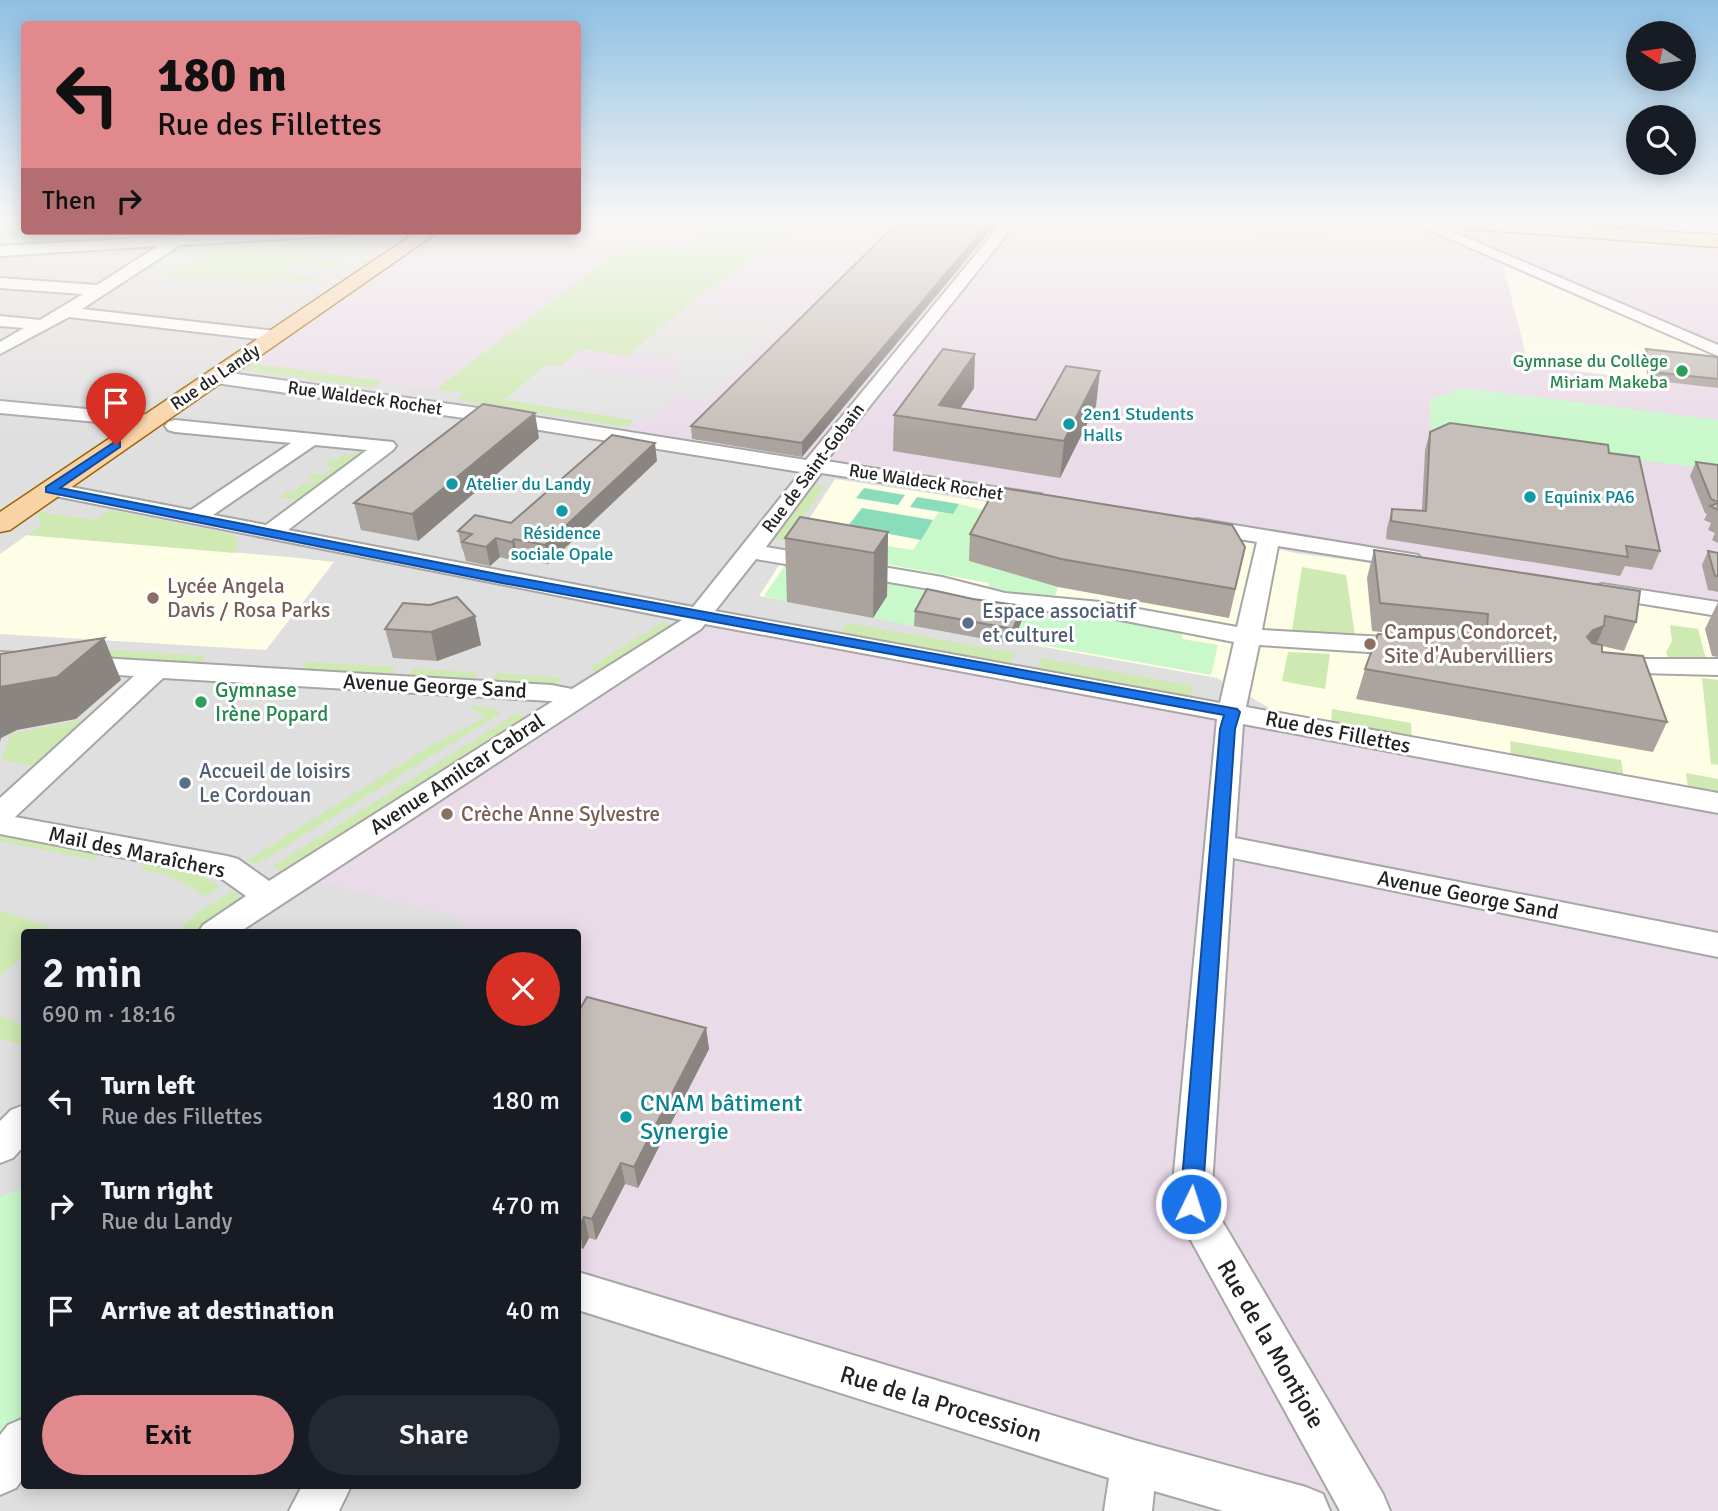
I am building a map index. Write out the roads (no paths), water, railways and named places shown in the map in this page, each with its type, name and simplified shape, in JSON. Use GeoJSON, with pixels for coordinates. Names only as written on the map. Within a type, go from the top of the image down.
{"type":"FeatureCollection","features":[{"type":"Feature","properties":{"kind":"main road","name":"Rue du Landy"},"geometry":{"type":"LineString","coordinates":[[3,519],[337,295]]}},
{"type":"Feature","properties":{"kind":"street"},"geometry":{"type":"LineString","coordinates":[[1,348],[93,295]]}},
{"type":"Feature","properties":{"kind":"street","name":"Rue de Saint-Gobain"},"geometry":{"type":"LineString","coordinates":[[699,616],[807,479],[817,457],[950,295]]}},
{"type":"Feature","properties":{"kind":"street"},"geometry":{"type":"LineString","coordinates":[[1587,295],[1718,351]]}},
{"type":"Feature","properties":{"kind":"street"},"geometry":{"type":"LineString","coordinates":[[66,312],[276,336]]}},
{"type":"Feature","properties":{"kind":"street"},"geometry":{"type":"LineString","coordinates":[[0,321],[43,325]]}},
{"type":"Feature","properties":{"kind":"street","name":"Rue Waldeck Rochet"},"geometry":{"type":"LineString","coordinates":[[216,377],[471,413],[1052,502]]}},
{"type":"Feature","properties":{"kind":"street"},"geometry":{"type":"LineString","coordinates":[[0,407],[151,421]]}},
{"type":"Feature","properties":{"kind":"street"},"geometry":{"type":"LineString","coordinates":[[175,426],[386,446],[270,533]]}},
{"type":"Feature","properties":{"kind":"street"},"geometry":{"type":"LineString","coordinates":[[194,518],[309,440]]}},
{"type":"Feature","properties":{"kind":"street","name":"Rue des Fillettes"},"geometry":{"type":"LineString","coordinates":[[50,489],[699,616],[1718,803]]}},
{"type":"Feature","properties":{"kind":"street"},"geometry":{"type":"LineString","coordinates":[[1173,522],[1437,564]]}},
{"type":"Feature","properties":{"kind":"street","name":"Rue de la Montjoie"},"geometry":{"type":"LineString","coordinates":[[1269,537],[1228,729],[1191,1204],[1366,1511]]}},
{"type":"Feature","properties":{"kind":"street"},"geometry":{"type":"LineString","coordinates":[[752,551],[942,584],[1005,600],[1100,609],[1249,638],[1384,645]]}},
{"type":"Feature","properties":{"kind":"street"},"geometry":{"type":"LineString","coordinates":[[1574,586],[1718,610]]}},
{"type":"Feature","properties":{"kind":"street","name":"Avenue Amilcar Cabral"},"geometry":{"type":"LineString","coordinates":[[221,929],[692,624],[699,616]]}},
{"type":"Feature","properties":{"kind":"street","name":"Avenue George Sand"},"geometry":{"type":"LineString","coordinates":[[0,660],[551,694],[576,698]]}},
{"type":"Feature","properties":{"kind":"street"},"geometry":{"type":"LineString","coordinates":[[1591,666],[1718,667]]}},
{"type":"Feature","properties":{"kind":"street"},"geometry":{"type":"LineString","coordinates":[[0,814],[157,669]]}},
{"type":"Feature","properties":{"kind":"street","name":"Mail des Maraîchers"},"geometry":{"type":"LineString","coordinates":[[0,824],[227,867],[268,896]]}},
{"type":"Feature","properties":{"kind":"street","name":"Avenue George Sand"},"geometry":{"type":"LineString","coordinates":[[1218,845],[1718,946]]}},
{"type":"Feature","properties":{"kind":"street","name":"Rue de la Procession"},"geometry":{"type":"LineString","coordinates":[[581,1292],[1134,1463],[1306,1511]]}},
{"type":"Feature","properties":{"kind":"street"},"geometry":{"type":"LineString","coordinates":[[0,1472],[21,1445]]}},
{"type":"Feature","properties":{"kind":"street"},"geometry":{"type":"LineString","coordinates":[[1128,1511],[1134,1463]]}},
{"type":"Feature","properties":{"kind":"street"},"geometry":{"type":"LineString","coordinates":[[313,1511],[326,1489]]}},
{"type":"Feature","properties":{"kind":"place","name":"Gymnase du Collège Miriam Makeba"},"geometry":{"type":"Point","coordinates":[1682,371]}},
{"type":"Feature","properties":{"kind":"place","name":"2en1 Students Halls"},"geometry":{"type":"Point","coordinates":[1069,424]}},
{"type":"Feature","properties":{"kind":"place","name":"Atelier du Landy"},"geometry":{"type":"Point","coordinates":[452,484]}},
{"type":"Feature","properties":{"kind":"place","name":"Equinix PA6"},"geometry":{"type":"Point","coordinates":[1530,497]}},
{"type":"Feature","properties":{"kind":"place","name":"Résidence sociale Opale"},"geometry":{"type":"Point","coordinates":[562,511]}},
{"type":"Feature","properties":{"kind":"place","name":"Lycée Angela Davis / Rosa Parks"},"geometry":{"type":"Point","coordinates":[153,598]}},
{"type":"Feature","properties":{"kind":"place","name":"Espace associatif et culturel"},"geometry":{"type":"Point","coordinates":[968,623]}},
{"type":"Feature","properties":{"kind":"place","name":"Campus Condorcet, Site d'Aubervilliers"},"geometry":{"type":"Point","coordinates":[1370,644]}},
{"type":"Feature","properties":{"kind":"place","name":"Gymnase Irène Popard"},"geometry":{"type":"Point","coordinates":[201,702]}},
{"type":"Feature","properties":{"kind":"place","name":"Accueil de loisirs Le Cordouan"},"geometry":{"type":"Point","coordinates":[185,783]}},
{"type":"Feature","properties":{"kind":"place","name":"Crèche Anne Sylvestre"},"geometry":{"type":"Point","coordinates":[447,814]}},
{"type":"Feature","properties":{"kind":"place","name":"CNAM bâtiment Synergie"},"geometry":{"type":"Point","coordinates":[626,1117]}}]}
